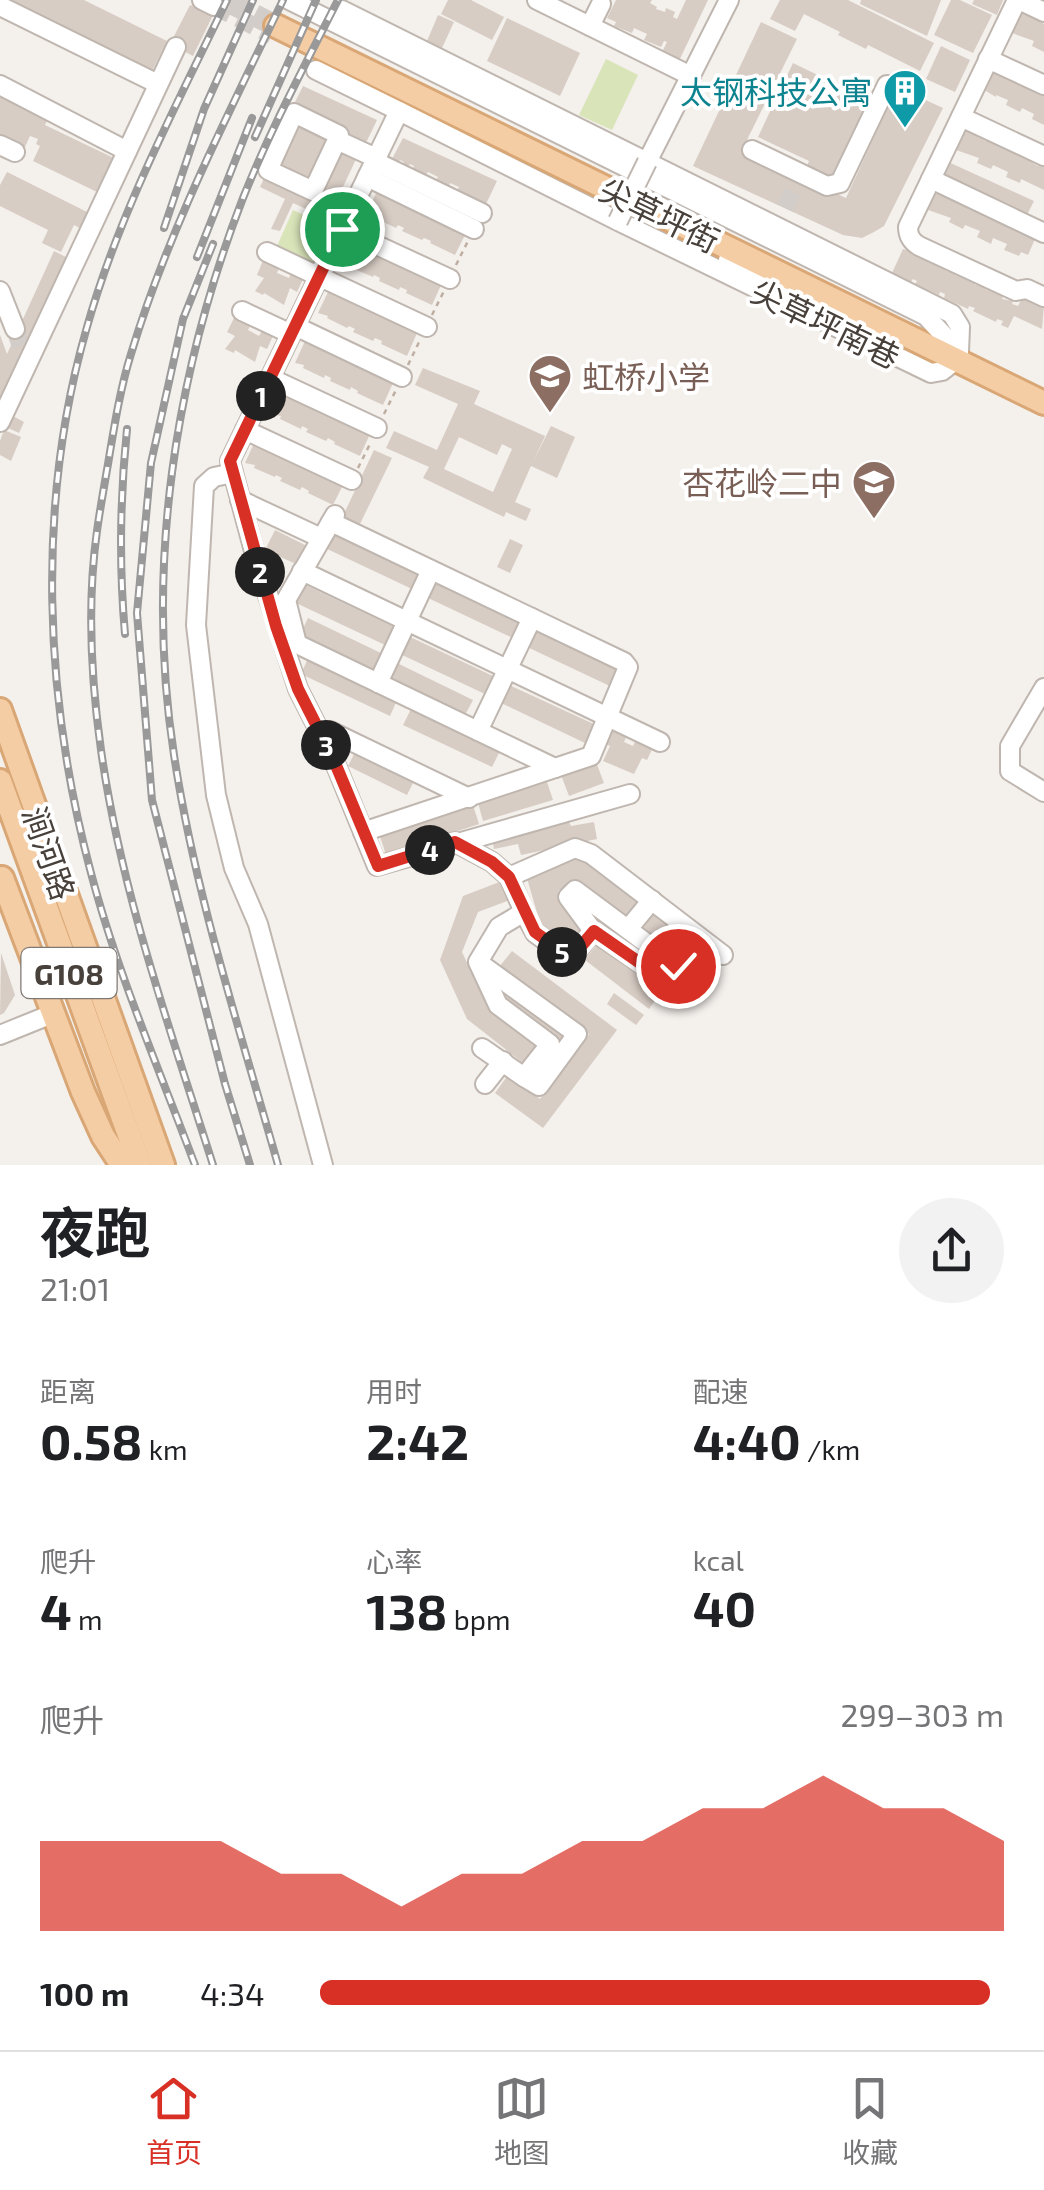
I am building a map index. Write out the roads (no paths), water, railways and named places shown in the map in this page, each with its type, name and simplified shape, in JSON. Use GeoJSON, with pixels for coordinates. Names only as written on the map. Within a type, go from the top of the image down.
{"type":"FeatureCollection","features":[{"type":"Feature","properties":{"kind":"main road","name":"尖草坪街"},"geometry":{"type":"LineString","coordinates":[[280,19],[958,356],[1043,394]]}},
{"type":"Feature","properties":{"kind":"main road","name":"涧河路"},"geometry":{"type":"LineString","coordinates":[[0,710],[163,1165]]}},
{"type":"Feature","properties":{"kind":"main road"},"geometry":{"type":"LineString","coordinates":[[0,738],[108,1032],[152,1165]]}},
{"type":"Feature","properties":{"kind":"main road","name":"涧河路"},"geometry":{"type":"LineString","coordinates":[[0,781],[140,1165]]}},
{"type":"Feature","properties":{"kind":"main road","name":"涧河路"},"geometry":{"type":"LineString","coordinates":[[0,822],[123,1165]]}},
{"type":"Feature","properties":{"kind":"main road","name":"涧河路"},"geometry":{"type":"LineString","coordinates":[[1,875],[4,897],[105,1165]]}},
{"type":"Feature","properties":{"kind":"main road"},"geometry":{"type":"LineString","coordinates":[[1,875],[84,1092],[103,1136],[123,1165]]}},
{"type":"Feature","properties":{"kind":"street"},"geometry":{"type":"LineString","coordinates":[[537,0],[691,76]]}},
{"type":"Feature","properties":{"kind":"street"},"geometry":{"type":"LineString","coordinates":[[618,221],[729,0]]}},
{"type":"Feature","properties":{"kind":"street"},"geometry":{"type":"LineString","coordinates":[[1044,12],[1018,0],[908,227],[914,243],[1016,291],[1027,289],[1044,296]]}},
{"type":"Feature","properties":{"kind":"street"},"geometry":{"type":"LineString","coordinates":[[582,22],[592,2]]}},
{"type":"Feature","properties":{"kind":"street"},"geometry":{"type":"LineString","coordinates":[[0,6],[158,84]]}},
{"type":"Feature","properties":{"kind":"street"},"geometry":{"type":"LineString","coordinates":[[342,10],[373,21],[646,162],[781,217],[952,314],[960,327],[958,356]]}},
{"type":"Feature","properties":{"kind":"street"},"geometry":{"type":"LineString","coordinates":[[0,422],[176,47]]}},
{"type":"Feature","properties":{"kind":"street"},"geometry":{"type":"LineString","coordinates":[[988,59],[1044,85]]}},
{"type":"Feature","properties":{"kind":"street","name":"尖草坪南巷"},"geometry":{"type":"LineString","coordinates":[[316,70],[931,373],[942,370],[958,356]]}},
{"type":"Feature","properties":{"kind":"street"},"geometry":{"type":"LineString","coordinates":[[0,85],[127,151]]}},
{"type":"Feature","properties":{"kind":"street"},"geometry":{"type":"LineString","coordinates":[[752,150],[827,186],[840,183],[887,85]]}},
{"type":"Feature","properties":{"kind":"street"},"geometry":{"type":"LineString","coordinates":[[399,111],[245,430],[232,467],[298,689],[333,758],[378,866],[630,794]]}},
{"type":"Feature","properties":{"kind":"street"},"geometry":{"type":"LineString","coordinates":[[294,113],[339,135],[337,140],[312,191],[268,170],[294,113]]}},
{"type":"Feature","properties":{"kind":"street"},"geometry":{"type":"LineString","coordinates":[[961,118],[1044,156]]}},
{"type":"Feature","properties":{"kind":"street"},"geometry":{"type":"LineString","coordinates":[[337,140],[372,166],[478,221]]}},
{"type":"Feature","properties":{"kind":"street"},"geometry":{"type":"LineString","coordinates":[[931,179],[1036,223]]}},
{"type":"Feature","properties":{"kind":"street"},"geometry":{"type":"LineString","coordinates":[[342,229],[450,279]]}},
{"type":"Feature","properties":{"kind":"street"},"geometry":{"type":"LineString","coordinates":[[267,252],[427,327]]}},
{"type":"Feature","properties":{"kind":"street"},"geometry":{"type":"LineString","coordinates":[[0,291],[14,329]]}},
{"type":"Feature","properties":{"kind":"street"},"geometry":{"type":"LineString","coordinates":[[242,310],[402,377]]}},
{"type":"Feature","properties":{"kind":"street"},"geometry":{"type":"LineString","coordinates":[[270,378],[377,428]]}},
{"type":"Feature","properties":{"kind":"street"},"geometry":{"type":"LineString","coordinates":[[245,430],[352,480]]}},
{"type":"Feature","properties":{"kind":"street"},"geometry":{"type":"LineString","coordinates":[[232,467],[204,486],[196,625],[216,795],[234,868],[258,924],[323,1165]]}},
{"type":"Feature","properties":{"kind":"street"},"geometry":{"type":"LineString","coordinates":[[240,500],[329,525],[624,662],[628,671],[591,756],[363,832]]}},
{"type":"Feature","properties":{"kind":"street"},"geometry":{"type":"LineString","coordinates":[[329,525],[286,600],[297,644],[555,768]]}},
{"type":"Feature","properties":{"kind":"street"},"geometry":{"type":"LineString","coordinates":[[378,683],[431,570]]}},
{"type":"Feature","properties":{"kind":"street"},"geometry":{"type":"LineString","coordinates":[[302,571],[660,742]]}},
{"type":"Feature","properties":{"kind":"street"},"geometry":{"type":"LineString","coordinates":[[478,731],[532,618]]}},
{"type":"Feature","properties":{"kind":"street"},"geometry":{"type":"LineString","coordinates":[[1044,688],[1010,746],[1010,771],[1044,792]]}},
{"type":"Feature","properties":{"kind":"street"},"geometry":{"type":"LineString","coordinates":[[330,731],[468,798]]}},
{"type":"Feature","properties":{"kind":"street"},"geometry":{"type":"LineString","coordinates":[[455,842],[492,862],[509,877],[535,932],[571,958],[594,931]]}},
{"type":"Feature","properties":{"kind":"street"},"geometry":{"type":"LineString","coordinates":[[509,877],[575,848],[591,854],[723,954]]}},
{"type":"Feature","properties":{"kind":"street"},"geometry":{"type":"LineString","coordinates":[[575,890],[678,966],[666,981],[594,931],[568,897],[575,890]]}},
{"type":"Feature","properties":{"kind":"street"},"geometry":{"type":"LineString","coordinates":[[628,929],[652,900]]}},
{"type":"Feature","properties":{"kind":"street"},"geometry":{"type":"LineString","coordinates":[[478,962],[499,927],[524,912]]}},
{"type":"Feature","properties":{"kind":"street"},"geometry":{"type":"LineString","coordinates":[[478,962],[498,1005],[550,1044],[524,1077]]}},
{"type":"Feature","properties":{"kind":"street"},"geometry":{"type":"LineString","coordinates":[[478,962],[577,1034],[538,1086],[482,1048]]}},
{"type":"Feature","properties":{"kind":"street"},"geometry":{"type":"LineString","coordinates":[[0,1035],[47,1016]]}},
{"type":"Feature","properties":{"kind":"street"},"geometry":{"type":"LineString","coordinates":[[485,1084],[503,1061]]}},
{"type":"Feature","properties":{"kind":"tunnel"},"geometry":{"type":"LineString","coordinates":[[225,0],[276,26]]}},
{"type":"Feature","properties":{"kind":"tunnel"},"geometry":{"type":"LineString","coordinates":[[214,6],[272,35]]}},
{"type":"Feature","properties":{"kind":"tunnel"},"geometry":{"type":"LineString","coordinates":[[785,208],[800,177]]}},
{"type":"Feature","properties":{"kind":"tunnel"},"geometry":{"type":"LineString","coordinates":[[15,329],[27,364]]}},
{"type":"Feature","properties":{"kind":"railway"},"geometry":{"type":"LineString","coordinates":[[195,1165],[113,947],[75,806],[56,669],[53,531],[59,462],[71,394],[100,285],[150,160],[227,0]]}},
{"type":"Feature","properties":{"kind":"railway"},"geometry":{"type":"LineString","coordinates":[[164,228],[204,109],[253,0]]}},
{"type":"Feature","properties":{"kind":"railway"},"geometry":{"type":"LineString","coordinates":[[213,1165],[148,960],[121,856],[95,696],[92,585],[98,523],[118,409],[146,308],[200,174],[283,0]]}},
{"type":"Feature","properties":{"kind":"railway"},"geometry":{"type":"LineString","coordinates":[[255,137],[316,0]]}},
{"type":"Feature","properties":{"kind":"railway"},"geometry":{"type":"LineString","coordinates":[[278,1165],[220,962],[183,807],[166,684],[165,542],[184,402],[219,264],[265,148],[338,0]]}},
{"type":"Feature","properties":{"kind":"railway"},"geometry":{"type":"LineString","coordinates":[[197,257],[252,118]]}},
{"type":"Feature","properties":{"kind":"railway"},"geometry":{"type":"LineString","coordinates":[[213,244],[183,319],[151,463],[137,613],[152,800],[225,1084],[250,1165]]}},
{"type":"Feature","properties":{"kind":"railway"},"geometry":{"type":"LineString","coordinates":[[125,634],[121,532],[127,429]]}},
{"type":"Feature","properties":{"kind":"place","name":"太钢科技公寓"},"geometry":{"type":"Point","coordinates":[905,129]}},
{"type":"Feature","properties":{"kind":"place","name":"虹桥小学"},"geometry":{"type":"Point","coordinates":[550,414]}},
{"type":"Feature","properties":{"kind":"place","name":"杏花岭二中"},"geometry":{"type":"Point","coordinates":[874,520]}}]}
